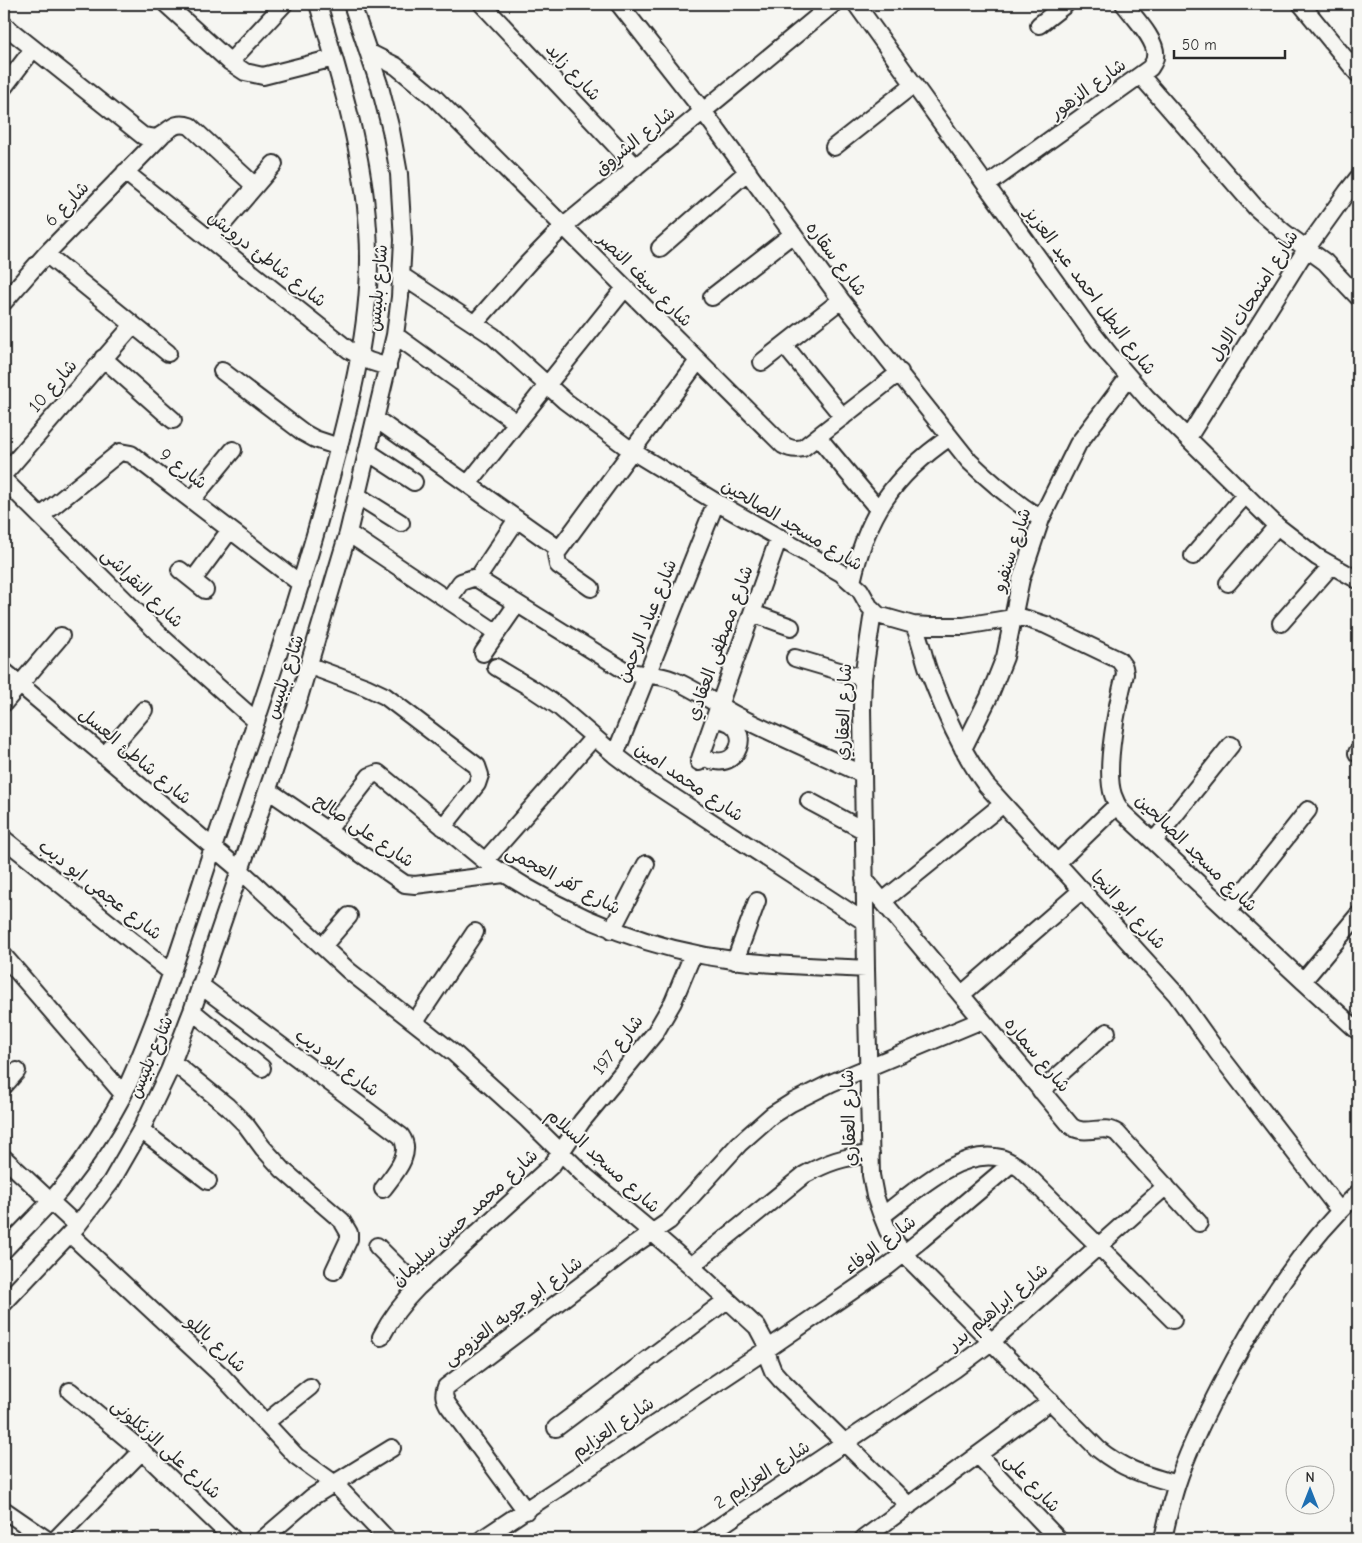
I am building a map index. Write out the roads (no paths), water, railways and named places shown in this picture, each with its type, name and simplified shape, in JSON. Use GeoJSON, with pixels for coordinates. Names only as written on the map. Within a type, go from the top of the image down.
{"type":"FeatureCollection","features":[{"type":"Feature","properties":{"kind":"street"},"geometry":{"type":"LineString","coordinates":[[166,4],[230,62],[245,72],[263,76],[334,58]]}},
{"type":"Feature","properties":{"kind":"street"},"geometry":{"type":"LineString","coordinates":[[230,62],[284,4]]}},
{"type":"Feature","properties":{"kind":"street","name":"شارع بلبيس"},"geometry":{"type":"LineString","coordinates":[[4,1250],[50,1202],[90,1150],[123,1094],[142,1053],[172,973],[301,584],[339,447],[365,324],[368,292],[369,228],[364,184],[356,142],[318,4]]}},
{"type":"Feature","properties":{"kind":"street","name":"شارع بلبيس"},"geometry":{"type":"LineString","coordinates":[[4,1303],[73,1230],[111,1182],[141,1130],[173,1062],[310,666],[358,496],[395,335],[402,276],[402,218],[399,174],[391,130],[380,87],[352,4]]}},
{"type":"Feature","properties":{"kind":"street","name":"شارع زايد"},"geometry":{"type":"LineString","coordinates":[[482,4],[636,167]]}},
{"type":"Feature","properties":{"kind":"street","name":"شارع سقاره"},"geometry":{"type":"LineString","coordinates":[[619,4],[704,111],[841,300],[950,437],[970,461],[992,482],[1041,519]]}},
{"type":"Feature","properties":{"kind":"street","name":"شارع الشروق"},"geometry":{"type":"LineString","coordinates":[[476,323],[528,262],[564,226],[833,4]]}},
{"type":"Feature","properties":{"kind":"street","name":"شارع البطل احمد عبد العزيز"},"geometry":{"type":"LineString","coordinates":[[856,4],[1090,330],[1128,378],[1277,526],[1331,566],[1358,580]]}},
{"type":"Feature","properties":{"kind":"street"},"geometry":{"type":"LineString","coordinates":[[1039,25],[1066,4]]}},
{"type":"Feature","properties":{"kind":"street","name":"شارع الزهور"},"geometry":{"type":"LineString","coordinates":[[987,185],[1150,68],[1155,59],[1155,49],[1150,38],[1124,4]]}},
{"type":"Feature","properties":{"kind":"street"},"geometry":{"type":"LineString","coordinates":[[1301,4],[1358,74]]}},
{"type":"Feature","properties":{"kind":"street"},"geometry":{"type":"LineString","coordinates":[[4,25],[143,136],[156,138],[176,124],[190,126],[255,186]]}},
{"type":"Feature","properties":{"kind":"street"},"geometry":{"type":"LineString","coordinates":[[4,87],[34,49]]}},
{"type":"Feature","properties":{"kind":"street","name":"شارع سيف النصر"},"geometry":{"type":"LineString","coordinates":[[368,52],[396,66],[435,98],[783,445],[796,450],[803,448],[900,372]]}},
{"type":"Feature","properties":{"kind":"street"},"geometry":{"type":"LineString","coordinates":[[1141,76],[1256,208],[1285,233],[1325,262],[1358,298]]}},
{"type":"Feature","properties":{"kind":"street"},"geometry":{"type":"LineString","coordinates":[[834,147],[914,84]]}},
{"type":"Feature","properties":{"kind":"street","name":"شارع 6"},"geometry":{"type":"LineString","coordinates":[[5,296],[162,135]]}},
{"type":"Feature","properties":{"kind":"street"},"geometry":{"type":"LineString","coordinates":[[210,239],[274,164]]}},
{"type":"Feature","properties":{"kind":"street","name":"شارع شاطئ درويش"},"geometry":{"type":"LineString","coordinates":[[125,172],[359,356],[388,367]]}},
{"type":"Feature","properties":{"kind":"street"},"geometry":{"type":"LineString","coordinates":[[660,248],[748,172]]}},
{"type":"Feature","properties":{"kind":"street","name":"شارع امنمحات الاول"},"geometry":{"type":"LineString","coordinates":[[1188,438],[1307,248],[1358,178]]}},
{"type":"Feature","properties":{"kind":"street"},"geometry":{"type":"LineString","coordinates":[[712,297],[793,234]]}},
{"type":"Feature","properties":{"kind":"street"},"geometry":{"type":"LineString","coordinates":[[46,254],[168,354]]}},
{"type":"Feature","properties":{"kind":"street","name":"شارع مسجد الصالحين"},"geometry":{"type":"LineString","coordinates":[[402,276],[476,323],[510,350],[586,418],[632,451],[716,502],[841,573],[860,590],[873,612],[913,625],[930,626],[964,626],[1024,618],[1046,625],[1119,660],[1124,667],[1125,674],[1115,721],[1111,770],[1112,795],[1117,805],[1122,812],[1358,1031]]}},
{"type":"Feature","properties":{"kind":"street"},"geometry":{"type":"LineString","coordinates":[[468,484],[625,288]]}},
{"type":"Feature","properties":{"kind":"street"},"geometry":{"type":"LineString","coordinates":[[762,362],[841,300]]}},
{"type":"Feature","properties":{"kind":"street","name":"شارع 10"},"geometry":{"type":"LineString","coordinates":[[4,474],[133,325]]}},
{"type":"Feature","properties":{"kind":"street"},"geometry":{"type":"LineString","coordinates":[[395,335],[517,423]]}},
{"type":"Feature","properties":{"kind":"street"},"geometry":{"type":"LineString","coordinates":[[784,345],[843,417]]}},
{"type":"Feature","properties":{"kind":"street"},"geometry":{"type":"LineString","coordinates":[[103,358],[173,420]]}},
{"type":"Feature","properties":{"kind":"street"},"geometry":{"type":"LineString","coordinates":[[591,588],[558,565],[556,554],[698,361]]}},
{"type":"Feature","properties":{"kind":"street"},"geometry":{"type":"LineString","coordinates":[[222,371],[304,432],[315,439],[339,447]]}},
{"type":"Feature","properties":{"kind":"street","name":"شارع سنفرو"},"geometry":{"type":"LineString","coordinates":[[963,749],[998,678],[1005,657],[1026,560],[1041,519],[1078,444],[1128,378]]}},
{"type":"Feature","properties":{"kind":"street"},"geometry":{"type":"LineString","coordinates":[[376,419],[559,549]]}},
{"type":"Feature","properties":{"kind":"street"},"geometry":{"type":"LineString","coordinates":[[852,582],[866,532],[892,488],[928,452],[950,437]]}},
{"type":"Feature","properties":{"kind":"street"},"geometry":{"type":"LineString","coordinates":[[818,438],[878,509]]}},
{"type":"Feature","properties":{"kind":"street"},"geometry":{"type":"LineString","coordinates":[[192,500],[233,450]]}},
{"type":"Feature","properties":{"kind":"street","name":"شارع 9"},"geometry":{"type":"LineString","coordinates":[[41,516],[115,456],[125,452],[131,454],[301,584]]}},
{"type":"Feature","properties":{"kind":"street"},"geometry":{"type":"LineString","coordinates":[[368,452],[414,482]]}},
{"type":"Feature","properties":{"kind":"street","name":"شارع النقراشى"},"geometry":{"type":"LineString","coordinates":[[4,480],[164,639],[256,721]]}},
{"type":"Feature","properties":{"kind":"street"},"geometry":{"type":"LineString","coordinates":[[1194,556],[1245,495]]}},
{"type":"Feature","properties":{"kind":"street"},"geometry":{"type":"LineString","coordinates":[[358,496],[401,523]]}},
{"type":"Feature","properties":{"kind":"street","name":"شارع عباد الرحمن"},"geometry":{"type":"LineString","coordinates":[[614,755],[648,675],[716,502]]}},
{"type":"Feature","properties":{"kind":"street"},"geometry":{"type":"LineString","coordinates":[[448,600],[461,582],[476,578],[517,519]]}},
{"type":"Feature","properties":{"kind":"street"},"geometry":{"type":"LineString","coordinates":[[1228,583],[1277,526]]}},
{"type":"Feature","properties":{"kind":"street"},"geometry":{"type":"LineString","coordinates":[[192,580],[230,530]]}},
{"type":"Feature","properties":{"kind":"street"},"geometry":{"type":"LineString","coordinates":[[348,533],[497,633]]}},
{"type":"Feature","properties":{"kind":"street","name":"شارع مصطفى العقادي"},"geometry":{"type":"LineString","coordinates":[[717,712],[735,728],[740,741],[739,748],[730,759],[723,761],[700,759],[779,537]]}},
{"type":"Feature","properties":{"kind":"street"},"geometry":{"type":"LineString","coordinates":[[1281,623],[1331,566]]}},
{"type":"Feature","properties":{"kind":"street"},"geometry":{"type":"LineString","coordinates":[[476,578],[624,670],[634,674],[670,678],[698,692],[717,712],[742,718],[862,774]]}},
{"type":"Feature","properties":{"kind":"street"},"geometry":{"type":"LineString","coordinates":[[483,653],[517,604]]}},
{"type":"Feature","properties":{"kind":"street","name":"شارع العقاري"},"geometry":{"type":"LineString","coordinates":[[873,612],[863,678],[862,774],[871,1154],[873,1182],[882,1216],[888,1231],[904,1254],[1098,1449],[1136,1472],[1177,1484]]}},
{"type":"Feature","properties":{"kind":"street"},"geometry":{"type":"LineString","coordinates":[[752,613],[791,627]]}},
{"type":"Feature","properties":{"kind":"street","name":"شارع ابو النجا"},"geometry":{"type":"LineString","coordinates":[[913,625],[918,631],[922,651],[933,684],[963,749],[986,785],[1176,994],[1218,1053],[1339,1210]]}},
{"type":"Feature","properties":{"kind":"street"},"geometry":{"type":"LineString","coordinates":[[4,703],[61,636]]}},
{"type":"Feature","properties":{"kind":"street"},"geometry":{"type":"LineString","coordinates":[[795,658],[863,678]]}},
{"type":"Feature","properties":{"kind":"street"},"geometry":{"type":"LineString","coordinates":[[310,666],[366,686],[385,696],[477,766],[480,775],[477,784],[443,826]]}},
{"type":"Feature","properties":{"kind":"street","name":"شارع محمد امين"},"geometry":{"type":"LineString","coordinates":[[496,667],[551,702],[614,755],[652,783],[865,922]]}},
{"type":"Feature","properties":{"kind":"street","name":"شارع شاطئ العسل"},"geometry":{"type":"LineString","coordinates":[[4,671],[240,872]]}},
{"type":"Feature","properties":{"kind":"street"},"geometry":{"type":"LineString","coordinates":[[104,756],[144,710]]}},
{"type":"Feature","properties":{"kind":"street"},"geometry":{"type":"LineString","coordinates":[[485,861],[594,737]]}},
{"type":"Feature","properties":{"kind":"street"},"geometry":{"type":"LineString","coordinates":[[1154,841],[1231,745]]}},
{"type":"Feature","properties":{"kind":"street","name":"شارع كفر العجمى"},"geometry":{"type":"LineString","coordinates":[[327,831],[370,776],[376,773],[381,774],[485,861],[504,874],[578,916],[612,930],[638,940],[693,954],[734,961],[866,969]]}},
{"type":"Feature","properties":{"kind":"street","name":"شارع على صالح"},"geometry":{"type":"LineString","coordinates":[[268,790],[410,886],[504,874]]}},
{"type":"Feature","properties":{"kind":"street"},"geometry":{"type":"LineString","coordinates":[[809,801],[863,830]]}},
{"type":"Feature","properties":{"kind":"street"},"geometry":{"type":"LineString","coordinates":[[883,901],[1004,804]]}},
{"type":"Feature","properties":{"kind":"street"},"geometry":{"type":"LineString","coordinates":[[1057,863],[1117,805]]}},
{"type":"Feature","properties":{"kind":"street"},"geometry":{"type":"LineString","coordinates":[[1228,911],[1308,810]]}},
{"type":"Feature","properties":{"kind":"street","name":"شارع عجمى ابو ديب"},"geometry":{"type":"LineString","coordinates":[[4,839],[172,973]]}},
{"type":"Feature","properties":{"kind":"street"},"geometry":{"type":"LineString","coordinates":[[612,930],[646,864]]}},
{"type":"Feature","properties":{"kind":"street","name":"شارع مسجد السلام"},"geometry":{"type":"LineString","coordinates":[[240,872],[361,980],[455,1054],[526,1118],[597,1187],[691,1266],[757,1327],[765,1342],[773,1371],[909,1506]]}},
{"type":"Feature","properties":{"kind":"street","name":"شارع سماره"},"geometry":{"type":"LineString","coordinates":[[864,879],[1075,1129],[1084,1131],[1106,1129],[1117,1133],[1199,1223]]}},
{"type":"Feature","properties":{"kind":"street"},"geometry":{"type":"LineString","coordinates":[[961,995],[1082,890]]}},
{"type":"Feature","properties":{"kind":"street"},"geometry":{"type":"LineString","coordinates":[[734,961],[757,901]]}},
{"type":"Feature","properties":{"kind":"street"},"geometry":{"type":"LineString","coordinates":[[1303,981],[1358,914]]}},
{"type":"Feature","properties":{"kind":"street"},"geometry":{"type":"LineString","coordinates":[[322,946],[349,916]]}},
{"type":"Feature","properties":{"kind":"street"},"geometry":{"type":"LineString","coordinates":[[416,1022],[475,932]]}},
{"type":"Feature","properties":{"kind":"street","name":"شارع 197"},"geometry":{"type":"LineString","coordinates":[[561,1154],[582,1120],[655,1033],[673,1002],[693,954]]}},
{"type":"Feature","properties":{"kind":"street"},"geometry":{"type":"LineString","coordinates":[[4,956],[123,1094]]}},
{"type":"Feature","properties":{"kind":"street","name":"شارع ابو ديب"},"geometry":{"type":"LineString","coordinates":[[200,985],[401,1136],[404,1141],[405,1152],[383,1189]]}},
{"type":"Feature","properties":{"kind":"street"},"geometry":{"type":"LineString","coordinates":[[192,1011],[262,1068]]}},
{"type":"Feature","properties":{"kind":"street","name":"شارع ابو جوبه العزومى"},"geometry":{"type":"LineString","coordinates":[[526,1511],[444,1399],[446,1387],[676,1215],[739,1144],[772,1115],[811,1093],[982,1020]]}},
{"type":"Feature","properties":{"kind":"street"},"geometry":{"type":"LineString","coordinates":[[1041,1091],[1107,1032]]}},
{"type":"Feature","properties":{"kind":"street"},"geometry":{"type":"LineString","coordinates":[[173,1062],[227,1106],[246,1125],[283,1170],[342,1221],[349,1232],[349,1239],[334,1271]]}},
{"type":"Feature","properties":{"kind":"street"},"geometry":{"type":"LineString","coordinates":[[4,1086],[17,1071]]}},
{"type":"Feature","properties":{"kind":"street"},"geometry":{"type":"LineString","coordinates":[[141,1130],[208,1181]]}},
{"type":"Feature","properties":{"kind":"street","name":"شارع محمد حسن سليمان"},"geometry":{"type":"LineString","coordinates":[[381,1337],[390,1319],[402,1303],[541,1176],[561,1154]]}},
{"type":"Feature","properties":{"kind":"street"},"geometry":{"type":"LineString","coordinates":[[691,1266],[804,1175],[824,1164],[847,1156],[871,1154]]}},
{"type":"Feature","properties":{"kind":"street"},"geometry":{"type":"LineString","coordinates":[[882,1216],[956,1163],[970,1157],[986,1155],[1002,1158],[1021,1169],[1173,1320]]}},
{"type":"Feature","properties":{"kind":"street","name":"شارع باللو"},"geometry":{"type":"LineString","coordinates":[[4,1158],[50,1202],[73,1230],[220,1374],[296,1456],[335,1484],[387,1539]]}},
{"type":"Feature","properties":{"kind":"street","name":"شارع الوفاء"},"geometry":{"type":"LineString","coordinates":[[766,1350],[904,1254],[1012,1163]]}},
{"type":"Feature","properties":{"kind":"street","name":"شارع ابراهيم بدر"},"geometry":{"type":"LineString","coordinates":[[845,1444],[992,1342],[1166,1186]]}},
{"type":"Feature","properties":{"kind":"street"},"geometry":{"type":"LineString","coordinates":[[1163,1539],[1177,1484],[1197,1433],[1255,1322],[1280,1283],[1309,1246],[1339,1210],[1358,1192]]}},
{"type":"Feature","properties":{"kind":"street"},"geometry":{"type":"LineString","coordinates":[[377,1246],[418,1287]]}},
{"type":"Feature","properties":{"kind":"street"},"geometry":{"type":"LineString","coordinates":[[556,1428],[727,1300]]}},
{"type":"Feature","properties":{"kind":"street","name":"شارع العزايم"},"geometry":{"type":"LineString","coordinates":[[482,1539],[766,1350]]}},
{"type":"Feature","properties":{"kind":"street"},"geometry":{"type":"LineString","coordinates":[[265,1423],[310,1386]]}},
{"type":"Feature","properties":{"kind":"street","name":"شارع على الزنكلونى"},"geometry":{"type":"LineString","coordinates":[[70,1391],[142,1451],[233,1539]]}},
{"type":"Feature","properties":{"kind":"street"},"geometry":{"type":"LineString","coordinates":[[866,1539],[1051,1401]]}},
{"type":"Feature","properties":{"kind":"street","name":"شارع العزايم 2"},"geometry":{"type":"LineString","coordinates":[[701,1539],[845,1444]]}},
{"type":"Feature","properties":{"kind":"street"},"geometry":{"type":"LineString","coordinates":[[263,1539],[301,1505],[392,1448]]}},
{"type":"Feature","properties":{"kind":"street"},"geometry":{"type":"LineString","coordinates":[[56,1539],[142,1451]]}},
{"type":"Feature","properties":{"kind":"street","name":"شارع على"},"geometry":{"type":"LineString","coordinates":[[978,1455],[1058,1539]]}},
{"type":"Feature","properties":{"kind":"street"},"geometry":{"type":"LineString","coordinates":[[4,1510],[46,1539]]}}]}
